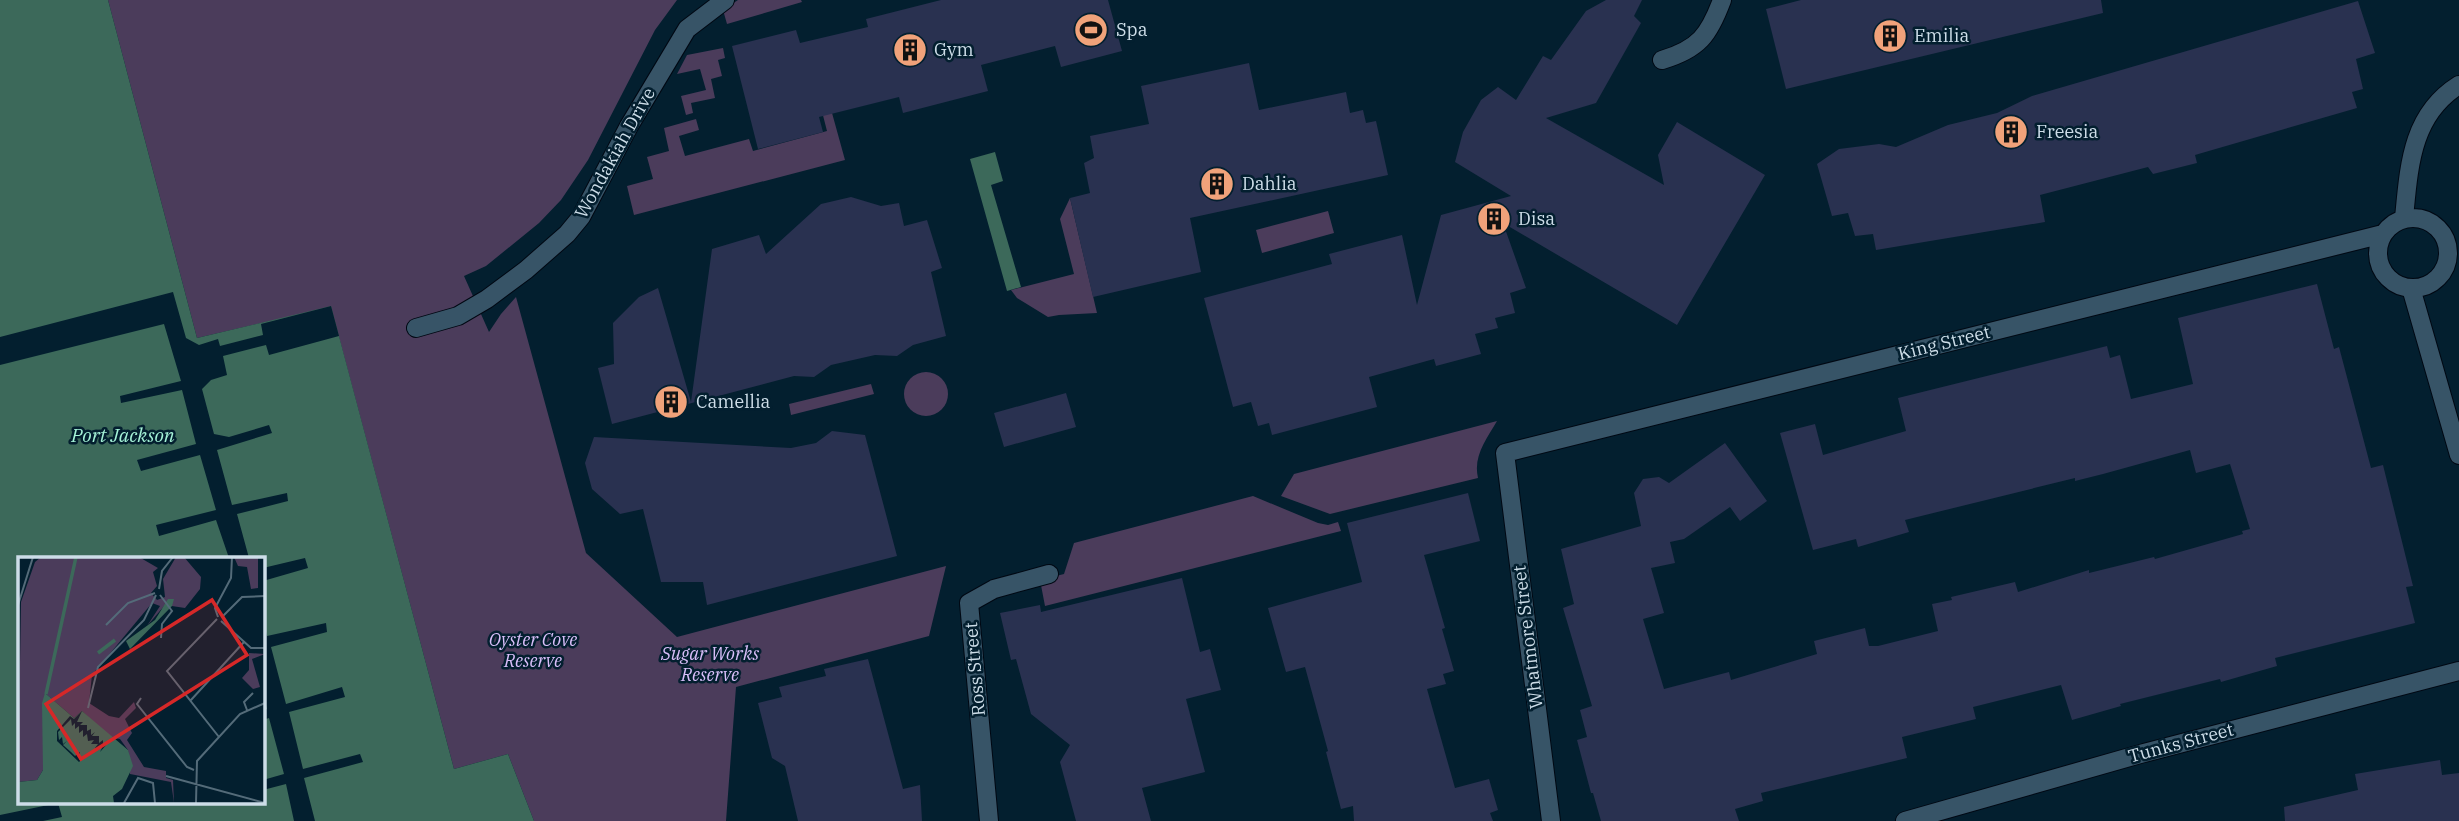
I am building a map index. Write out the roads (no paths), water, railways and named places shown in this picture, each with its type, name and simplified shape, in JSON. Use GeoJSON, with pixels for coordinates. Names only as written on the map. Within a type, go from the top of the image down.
{"type":"FeatureCollection","features":[{"type":"Feature","properties":{"kind":"street","name":"Wondakiah Drive"},"geometry":{"type":"LineString","coordinates":[[416,328],[458,316],[486,299],[526,270],[567,234],[580,217],[629,126],[687,29],[724,0]]}},
{"type":"Feature","properties":{"kind":"street"},"geometry":{"type":"LineString","coordinates":[[1662,60],[1696,46],[1712,26],[1722,0]]}},
{"type":"Feature","properties":{"kind":"street"},"geometry":{"type":"LineString","coordinates":[[2404,218],[2411,152],[2418,132],[2425,117],[2438,102],[2459,85]]}},
{"type":"Feature","properties":{"kind":"street"},"geometry":{"type":"LineString","coordinates":[[2404,218],[2427,220],[2438,227],[2454,246],[2440,277],[2431,284],[2411,288],[2389,279],[2381,269],[2378,245],[2383,233],[2404,218]]}},
{"type":"Feature","properties":{"kind":"street","name":"King Street"},"geometry":{"type":"LineString","coordinates":[[1505,453],[2383,233]]}},
{"type":"Feature","properties":{"kind":"street"},"geometry":{"type":"LineString","coordinates":[[2411,288],[2459,455]]}},
{"type":"Feature","properties":{"kind":"street","name":"Whatmore Street"},"geometry":{"type":"LineString","coordinates":[[1505,453],[1551,821]]}},
{"type":"Feature","properties":{"kind":"street","name":"Ross Street"},"geometry":{"type":"LineString","coordinates":[[989,821],[969,603],[994,589],[1049,574]]}},
{"type":"Feature","properties":{"kind":"street","name":"Tunks Street"},"geometry":{"type":"LineString","coordinates":[[1905,821],[2144,753],[2459,671]]}},
{"type":"Feature","properties":{"kind":"water","name":"Port Jackson"},"geometry":{"type":"Polygon","coordinates":[[[0,0],[108,0],[197,338],[331,306],[454,769],[508,754],[534,821],[0,821],[0,0]]]}},
{"type":"Feature","properties":{"kind":"water"},"geometry":{"type":"Polygon","coordinates":[[[995,152],[1003,181],[991,185],[1021,287],[1007,291],[970,159],[995,152]]]}},
{"type":"Feature","properties":{"kind":"place","name":"Spa"},"geometry":{"type":"Point","coordinates":[1091,30]}},
{"type":"Feature","properties":{"kind":"place","name":"Emilia"},"geometry":{"type":"Point","coordinates":[1890,36]}},
{"type":"Feature","properties":{"kind":"place","name":"Gym"},"geometry":{"type":"Point","coordinates":[910,50]}},
{"type":"Feature","properties":{"kind":"place","name":"Freesia"},"geometry":{"type":"Point","coordinates":[2011,132]}},
{"type":"Feature","properties":{"kind":"place","name":"Dahlia"},"geometry":{"type":"Point","coordinates":[1217,184]}},
{"type":"Feature","properties":{"kind":"place","name":"Disa"},"geometry":{"type":"Point","coordinates":[1494,219]}},
{"type":"Feature","properties":{"kind":"place","name":"Camellia"},"geometry":{"type":"Point","coordinates":[671,402]}},
{"type":"Feature","properties":{"kind":"park label","name":"Oyster Cove Reserve"},"geometry":{"type":"Point","coordinates":[533,650]}},
{"type":"Feature","properties":{"kind":"park label","name":"Sugar Works Reserve"},"geometry":{"type":"Point","coordinates":[710,664]}}]}
